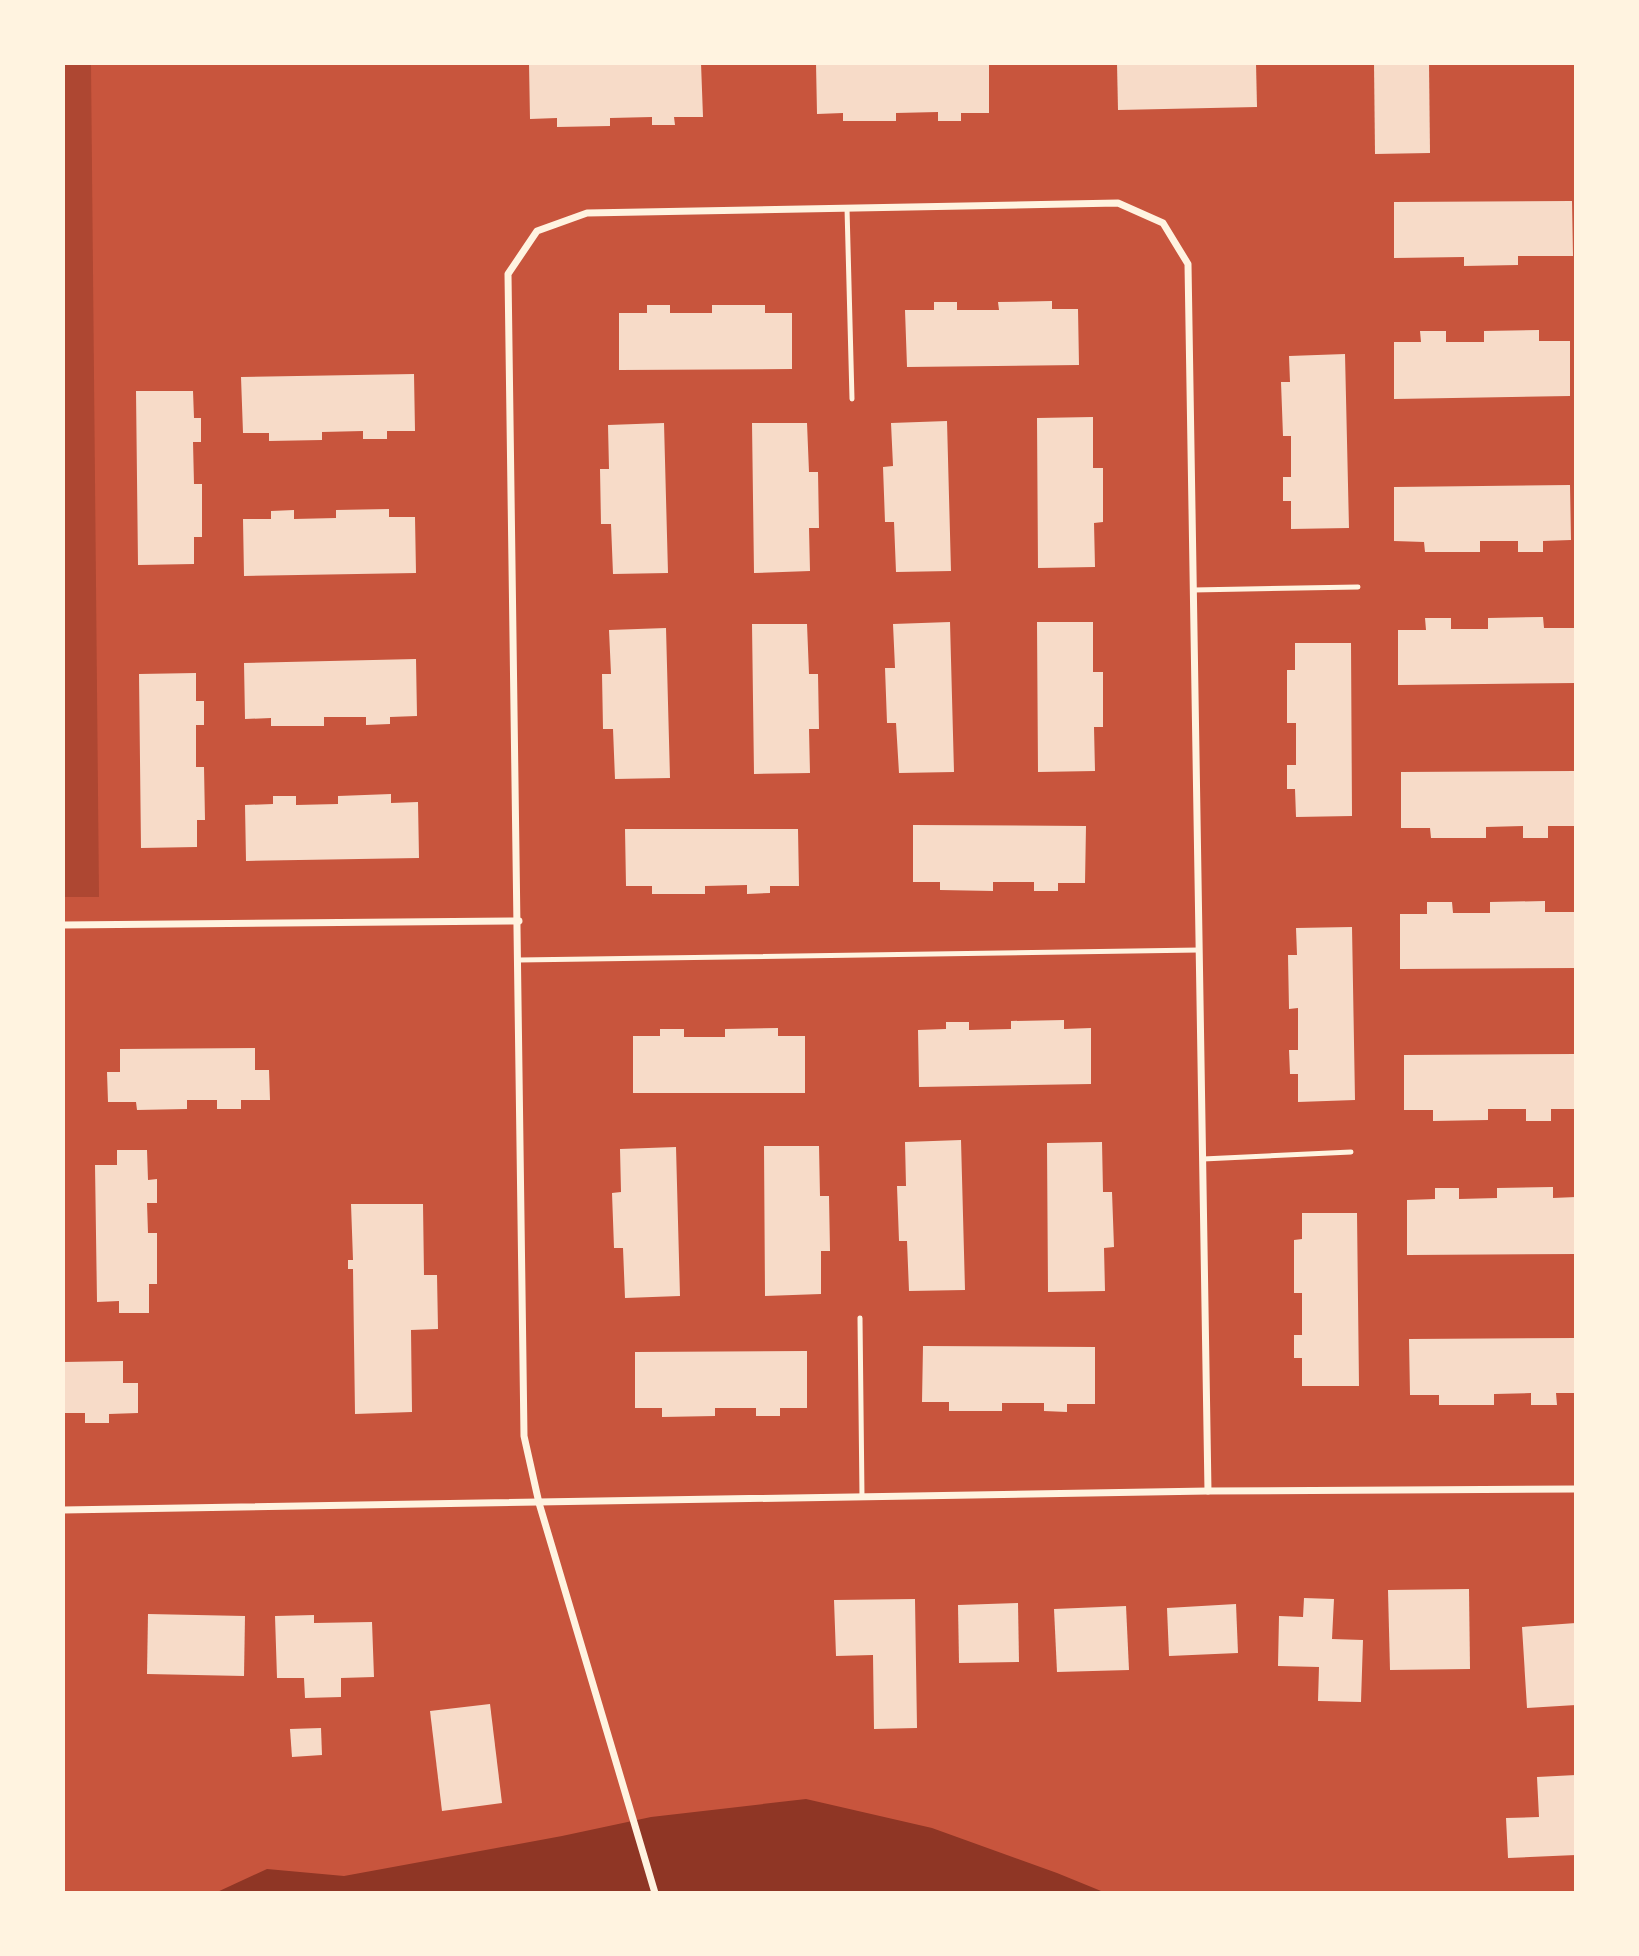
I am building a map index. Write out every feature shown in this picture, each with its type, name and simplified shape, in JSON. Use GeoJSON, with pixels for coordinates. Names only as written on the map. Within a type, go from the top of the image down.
{"type":"FeatureCollection","features":[{"type":"Feature","properties":{"kind":"street"},"geometry":{"type":"LineString","coordinates":[[655,1893],[539,1503],[524,1436],[509,274],[537,231],[587,213],[1118,203],[1163,223],[1188,264],[1208,1491]]}},
{"type":"Feature","properties":{"kind":"street"},"geometry":{"type":"LineString","coordinates":[[63,925],[519,921]]}},
{"type":"Feature","properties":{"kind":"street"},"geometry":{"type":"LineString","coordinates":[[63,1510],[1208,1491],[1576,1489]]}},
{"type":"Feature","properties":{"kind":"lane"},"geometry":{"type":"LineString","coordinates":[[847,208],[852,399]]}},
{"type":"Feature","properties":{"kind":"lane"},"geometry":{"type":"LineString","coordinates":[[1194,590],[1358,587]]}},
{"type":"Feature","properties":{"kind":"lane"},"geometry":{"type":"LineString","coordinates":[[519,961],[1199,950]]}},
{"type":"Feature","properties":{"kind":"lane"},"geometry":{"type":"LineString","coordinates":[[1203,1158],[1351,1152]]}},
{"type":"Feature","properties":{"kind":"lane"},"geometry":{"type":"LineString","coordinates":[[860,1318],[862,1497]]}},
{"type":"Feature","properties":{"kind":"shaded area"},"geometry":{"type":"Polygon","coordinates":[[[63,63],[91,63],[99,897],[63,897],[63,63]]]}},
{"type":"Feature","properties":{"kind":"shaded area"},"geometry":{"type":"Polygon","coordinates":[[[806,1799],[932,1828],[1106,1893],[215,1893],[267,1869],[344,1876],[651,1817],[806,1799]]]}},
{"type":"Feature","properties":{"kind":"building"},"geometry":{"type":"Polygon","coordinates":[[[529,63],[701,63],[703,117],[674,117],[675,125],[652,125],[652,117],[610,118],[610,126],[557,127],[557,118],[530,119],[529,63]]]}},
{"type":"Feature","properties":{"kind":"building"},"geometry":{"type":"Polygon","coordinates":[[[816,63],[989,63],[989,113],[961,113],[961,121],[938,121],[938,112],[896,113],[896,121],[843,121],[843,113],[817,114],[816,63]]]}},
{"type":"Feature","properties":{"kind":"building"},"geometry":{"type":"Polygon","coordinates":[[[1117,63],[1256,63],[1257,107],[1118,110],[1117,63]]]}},
{"type":"Feature","properties":{"kind":"building"},"geometry":{"type":"Polygon","coordinates":[[[1374,63],[1429,63],[1430,153],[1375,154],[1374,63]]]}},
{"type":"Feature","properties":{"kind":"building"},"geometry":{"type":"Polygon","coordinates":[[[1572,201],[1573,256],[1518,256],[1518,265],[1464,266],[1464,257],[1394,258],[1394,202],[1572,201]]]}},
{"type":"Feature","properties":{"kind":"building"},"geometry":{"type":"Polygon","coordinates":[[[1052,301],[1052,309],[1078,309],[1079,365],[907,367],[905,310],[934,310],[934,302],[957,302],[957,310],[999,310],[998,302],[1052,301]]]}},
{"type":"Feature","properties":{"kind":"building"},"geometry":{"type":"Polygon","coordinates":[[[647,305],[670,305],[670,313],[712,313],[712,305],[765,305],[765,313],[792,313],[792,369],[619,370],[619,313],[647,313],[647,305]]]}},
{"type":"Feature","properties":{"kind":"building"},"geometry":{"type":"Polygon","coordinates":[[[1539,330],[1539,341],[1570,341],[1570,396],[1394,399],[1394,342],[1421,342],[1420,331],[1446,331],[1446,342],[1484,342],[1484,331],[1539,330]]]}},
{"type":"Feature","properties":{"kind":"building"},"geometry":{"type":"Polygon","coordinates":[[[1345,354],[1349,528],[1291,529],[1291,501],[1283,501],[1283,477],[1291,477],[1291,436],[1283,436],[1281,382],[1290,382],[1289,356],[1345,354]]]}},
{"type":"Feature","properties":{"kind":"building"},"geometry":{"type":"Polygon","coordinates":[[[414,374],[415,431],[387,431],[387,439],[363,439],[363,431],[322,432],[322,440],[269,441],[269,433],[243,433],[241,377],[414,374]]]}},
{"type":"Feature","properties":{"kind":"building"},"geometry":{"type":"Polygon","coordinates":[[[136,391],[193,391],[194,418],[201,418],[201,442],[193,442],[194,484],[202,484],[202,537],[194,537],[194,564],[138,565],[136,391]]]}},
{"type":"Feature","properties":{"kind":"building"},"geometry":{"type":"Polygon","coordinates":[[[1093,417],[1093,468],[1103,468],[1103,522],[1094,523],[1095,567],[1038,568],[1037,418],[1093,417]]]}},
{"type":"Feature","properties":{"kind":"building"},"geometry":{"type":"Polygon","coordinates":[[[947,421],[951,571],[896,572],[894,522],[885,522],[883,467],[893,466],[891,423],[947,421]]]}},
{"type":"Feature","properties":{"kind":"building"},"geometry":{"type":"Polygon","coordinates":[[[664,423],[668,573],[613,574],[611,524],[601,524],[600,469],[609,469],[608,425],[664,423]]]}},
{"type":"Feature","properties":{"kind":"building"},"geometry":{"type":"Polygon","coordinates":[[[752,423],[807,423],[809,472],[818,472],[819,528],[809,528],[810,571],[754,573],[752,423]]]}},
{"type":"Feature","properties":{"kind":"building"},"geometry":{"type":"Polygon","coordinates":[[[1570,485],[1571,540],[1543,541],[1543,552],[1518,552],[1518,541],[1480,541],[1480,552],[1425,552],[1424,542],[1394,541],[1394,487],[1570,485]]]}},
{"type":"Feature","properties":{"kind":"building"},"geometry":{"type":"Polygon","coordinates":[[[389,509],[389,517],[415,517],[416,573],[244,576],[243,519],[271,519],[271,511],[294,510],[294,519],[336,518],[336,510],[389,509]]]}},
{"type":"Feature","properties":{"kind":"building"},"geometry":{"type":"Polygon","coordinates":[[[1543,617],[1544,628],[1574,628],[1576,683],[1398,685],[1398,630],[1426,630],[1425,618],[1451,618],[1451,629],[1488,629],[1488,618],[1543,617]]]}},
{"type":"Feature","properties":{"kind":"building"},"geometry":{"type":"Polygon","coordinates":[[[950,622],[954,772],[899,773],[896,723],[887,723],[885,668],[895,668],[893,624],[950,622]]]}},
{"type":"Feature","properties":{"kind":"building"},"geometry":{"type":"Polygon","coordinates":[[[1037,622],[1093,622],[1093,672],[1103,672],[1103,727],[1094,727],[1095,771],[1038,772],[1037,622]]]}},
{"type":"Feature","properties":{"kind":"building"},"geometry":{"type":"Polygon","coordinates":[[[752,624],[807,624],[809,674],[818,674],[819,729],[809,729],[810,773],[754,774],[752,624]]]}},
{"type":"Feature","properties":{"kind":"building"},"geometry":{"type":"Polygon","coordinates":[[[666,628],[670,778],[615,779],[613,729],[603,729],[602,674],[611,674],[609,630],[666,628]]]}},
{"type":"Feature","properties":{"kind":"building"},"geometry":{"type":"Polygon","coordinates":[[[1295,643],[1351,643],[1352,816],[1296,817],[1295,789],[1287,789],[1287,765],[1296,765],[1296,723],[1287,723],[1287,670],[1295,670],[1295,643]]]}},
{"type":"Feature","properties":{"kind":"building"},"geometry":{"type":"Polygon","coordinates":[[[416,659],[417,716],[390,717],[390,724],[366,725],[366,717],[324,717],[324,726],[271,726],[271,718],[245,719],[244,663],[416,659]]]}},
{"type":"Feature","properties":{"kind":"building"},"geometry":{"type":"Polygon","coordinates":[[[196,673],[196,701],[204,701],[204,725],[196,725],[196,767],[204,767],[205,820],[197,820],[197,847],[141,848],[139,674],[196,673]]]}},
{"type":"Feature","properties":{"kind":"building"},"geometry":{"type":"Polygon","coordinates":[[[1576,771],[1576,826],[1548,826],[1548,838],[1523,838],[1523,826],[1486,827],[1486,838],[1431,838],[1430,828],[1401,828],[1401,772],[1576,771]]]}},
{"type":"Feature","properties":{"kind":"building"},"geometry":{"type":"Polygon","coordinates":[[[391,794],[391,803],[418,802],[419,858],[246,861],[245,805],[273,804],[273,796],[296,796],[296,805],[338,804],[338,796],[391,794]]]}},
{"type":"Feature","properties":{"kind":"building"},"geometry":{"type":"Polygon","coordinates":[[[913,825],[1086,826],[1085,883],[1058,883],[1058,891],[1034,891],[1034,882],[993,882],[993,891],[940,890],[940,882],[913,882],[913,825]]]}},
{"type":"Feature","properties":{"kind":"building"},"geometry":{"type":"Polygon","coordinates":[[[625,829],[798,829],[799,886],[770,886],[770,893],[747,894],[747,885],[705,886],[705,894],[652,894],[652,886],[626,886],[625,829]]]}},
{"type":"Feature","properties":{"kind":"building"},"geometry":{"type":"Polygon","coordinates":[[[1545,901],[1545,912],[1576,912],[1576,968],[1400,969],[1400,914],[1427,914],[1427,902],[1452,902],[1453,913],[1490,913],[1490,902],[1545,901]]]}},
{"type":"Feature","properties":{"kind":"building"},"geometry":{"type":"Polygon","coordinates":[[[1352,927],[1355,1100],[1298,1102],[1298,1074],[1290,1074],[1289,1050],[1298,1050],[1298,1008],[1289,1009],[1288,955],[1297,955],[1296,928],[1352,927]]]}},
{"type":"Feature","properties":{"kind":"building"},"geometry":{"type":"Polygon","coordinates":[[[1064,1020],[1064,1029],[1091,1028],[1091,1084],[919,1087],[918,1030],[946,1029],[946,1022],[969,1022],[969,1030],[1011,1029],[1011,1021],[1064,1020]]]}},
{"type":"Feature","properties":{"kind":"building"},"geometry":{"type":"Polygon","coordinates":[[[778,1028],[778,1036],[805,1036],[805,1093],[633,1093],[633,1036],[660,1036],[660,1029],[684,1029],[684,1037],[725,1037],[725,1029],[778,1028]]]}},
{"type":"Feature","properties":{"kind":"building"},"geometry":{"type":"Polygon","coordinates":[[[255,1048],[255,1070],[269,1070],[270,1100],[241,1100],[241,1109],[217,1109],[217,1100],[187,1100],[187,1109],[137,1110],[136,1102],[108,1102],[107,1072],[120,1072],[120,1049],[255,1048]]]}},
{"type":"Feature","properties":{"kind":"building"},"geometry":{"type":"Polygon","coordinates":[[[1576,1054],[1576,1109],[1551,1109],[1551,1121],[1526,1121],[1526,1109],[1488,1109],[1488,1120],[1433,1121],[1433,1110],[1404,1110],[1404,1055],[1576,1054]]]}},
{"type":"Feature","properties":{"kind":"building"},"geometry":{"type":"Polygon","coordinates":[[[961,1140],[965,1290],[909,1291],[907,1241],[899,1241],[897,1186],[906,1186],[905,1142],[961,1140]]]}},
{"type":"Feature","properties":{"kind":"building"},"geometry":{"type":"Polygon","coordinates":[[[1102,1142],[1103,1192],[1112,1192],[1114,1247],[1104,1248],[1105,1291],[1048,1292],[1047,1143],[1102,1142]]]}},
{"type":"Feature","properties":{"kind":"building"},"geometry":{"type":"Polygon","coordinates":[[[764,1146],[819,1146],[820,1196],[829,1196],[830,1251],[821,1251],[821,1294],[765,1296],[764,1146]]]}},
{"type":"Feature","properties":{"kind":"building"},"geometry":{"type":"Polygon","coordinates":[[[676,1147],[680,1296],[625,1298],[623,1248],[614,1248],[612,1193],[621,1192],[620,1149],[676,1147]]]}},
{"type":"Feature","properties":{"kind":"building"},"geometry":{"type":"Polygon","coordinates":[[[117,1150],[147,1150],[148,1180],[157,1179],[157,1203],[147,1203],[148,1233],[157,1233],[157,1284],[149,1284],[149,1313],[119,1313],[119,1301],[97,1302],[95,1165],[117,1165],[117,1150]]]}},
{"type":"Feature","properties":{"kind":"building"},"geometry":{"type":"Polygon","coordinates":[[[1553,1187],[1553,1198],[1576,1197],[1576,1254],[1407,1255],[1407,1200],[1435,1199],[1435,1188],[1459,1188],[1459,1199],[1497,1198],[1497,1188],[1553,1187]]]}},
{"type":"Feature","properties":{"kind":"building"},"geometry":{"type":"Polygon","coordinates":[[[351,1204],[423,1204],[424,1275],[437,1275],[438,1329],[411,1330],[412,1412],[355,1414],[353,1269],[348,1269],[348,1260],[353,1260],[351,1204]]]}},
{"type":"Feature","properties":{"kind":"building"},"geometry":{"type":"Polygon","coordinates":[[[1302,1213],[1357,1213],[1359,1386],[1302,1386],[1302,1358],[1294,1358],[1294,1335],[1302,1335],[1302,1293],[1294,1293],[1294,1240],[1302,1239],[1302,1213]]]}},
{"type":"Feature","properties":{"kind":"building"},"geometry":{"type":"Polygon","coordinates":[[[1576,1338],[1576,1393],[1556,1393],[1557,1405],[1531,1405],[1531,1393],[1494,1394],[1494,1405],[1439,1405],[1439,1395],[1410,1395],[1409,1339],[1576,1338]]]}},
{"type":"Feature","properties":{"kind":"building"},"geometry":{"type":"Polygon","coordinates":[[[923,1346],[1095,1347],[1095,1404],[1067,1404],[1067,1412],[1044,1411],[1044,1403],[1002,1403],[1002,1411],[949,1411],[949,1402],[922,1402],[923,1346]]]}},
{"type":"Feature","properties":{"kind":"building"},"geometry":{"type":"Polygon","coordinates":[[[807,1351],[807,1408],[780,1408],[780,1416],[756,1416],[756,1408],[715,1408],[715,1416],[662,1417],[662,1408],[635,1408],[635,1352],[807,1351]]]}},
{"type":"Feature","properties":{"kind":"building"},"geometry":{"type":"Polygon","coordinates":[[[123,1361],[123,1383],[138,1383],[138,1413],[109,1414],[109,1423],[85,1423],[85,1413],[63,1413],[63,1362],[123,1361]]]}},
{"type":"Feature","properties":{"kind":"building"},"geometry":{"type":"Polygon","coordinates":[[[1469,1589],[1470,1669],[1390,1670],[1388,1590],[1469,1589]]]}},
{"type":"Feature","properties":{"kind":"building"},"geometry":{"type":"Polygon","coordinates":[[[1304,1598],[1334,1599],[1332,1639],[1363,1640],[1361,1702],[1318,1701],[1319,1667],[1278,1666],[1279,1616],[1303,1617],[1304,1598]]]}},
{"type":"Feature","properties":{"kind":"building"},"geometry":{"type":"Polygon","coordinates":[[[915,1599],[917,1728],[874,1729],[873,1655],[836,1656],[834,1600],[915,1599]]]}},
{"type":"Feature","properties":{"kind":"building"},"geometry":{"type":"Polygon","coordinates":[[[1018,1603],[1019,1662],[959,1663],[958,1605],[1018,1603]]]}},
{"type":"Feature","properties":{"kind":"building"},"geometry":{"type":"Polygon","coordinates":[[[1236,1604],[1238,1653],[1169,1656],[1167,1608],[1236,1604]]]}},
{"type":"Feature","properties":{"kind":"building"},"geometry":{"type":"Polygon","coordinates":[[[1126,1606],[1129,1670],[1057,1672],[1054,1609],[1126,1606]]]}},
{"type":"Feature","properties":{"kind":"building"},"geometry":{"type":"Polygon","coordinates":[[[148,1614],[245,1616],[244,1676],[147,1674],[148,1614]]]}},
{"type":"Feature","properties":{"kind":"building"},"geometry":{"type":"Polygon","coordinates":[[[314,1615],[314,1623],[372,1622],[374,1677],[341,1678],[341,1697],[305,1698],[304,1678],[277,1678],[275,1616],[314,1615]]]}},
{"type":"Feature","properties":{"kind":"building"},"geometry":{"type":"Polygon","coordinates":[[[1576,1623],[1576,1705],[1527,1708],[1522,1627],[1576,1623]]]}},
{"type":"Feature","properties":{"kind":"building"},"geometry":{"type":"Polygon","coordinates":[[[490,1704],[502,1803],[442,1811],[430,1711],[490,1704]]]}},
{"type":"Feature","properties":{"kind":"building"},"geometry":{"type":"Polygon","coordinates":[[[321,1728],[322,1755],[292,1757],[290,1729],[321,1728]]]}},
{"type":"Feature","properties":{"kind":"building"},"geometry":{"type":"Polygon","coordinates":[[[1576,1775],[1576,1855],[1508,1858],[1506,1818],[1539,1817],[1537,1777],[1576,1775]]]}}]}
